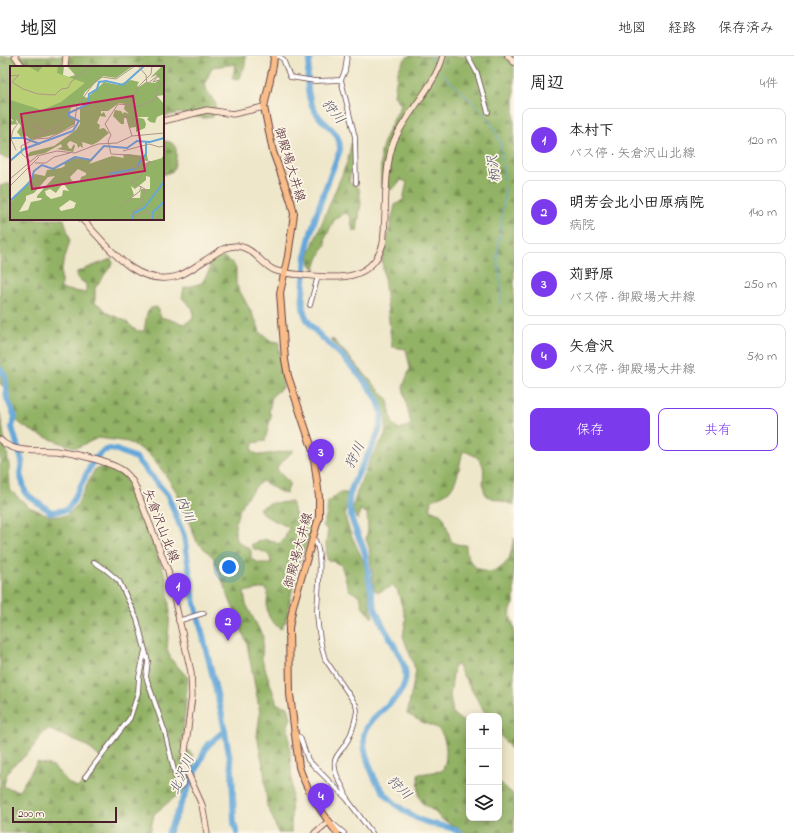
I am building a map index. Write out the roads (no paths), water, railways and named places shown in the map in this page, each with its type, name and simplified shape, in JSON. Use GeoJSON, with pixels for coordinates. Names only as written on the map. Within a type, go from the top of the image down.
{"type":"FeatureCollection","features":[{"type":"Feature","properties":{"kind":"main road","name":"御殿場大井線"},"geometry":{"type":"LineString","coordinates":[[274,56],[274,66],[264,107],[273,152],[291,201],[294,214],[287,273],[280,293],[285,360],[288,376],[313,450],[316,463],[319,506],[319,517],[293,606],[290,622],[290,694],[294,734],[302,776],[312,797],[337,833]]}},
{"type":"Feature","properties":{"kind":"street"},"geometry":{"type":"LineString","coordinates":[[15,56],[22,66]]}},
{"type":"Feature","properties":{"kind":"street"},"geometry":{"type":"LineString","coordinates":[[65,66],[66,56]]}},
{"type":"Feature","properties":{"kind":"street"},"geometry":{"type":"LineString","coordinates":[[278,56],[283,59],[290,77],[315,81],[341,80]]}},
{"type":"Feature","properties":{"kind":"street"},"geometry":{"type":"LineString","coordinates":[[347,56],[345,71],[341,80],[355,137],[356,183]]}},
{"type":"Feature","properties":{"kind":"street"},"geometry":{"type":"LineString","coordinates":[[468,56],[478,73],[488,112]]}},
{"type":"Feature","properties":{"kind":"street"},"geometry":{"type":"LineString","coordinates":[[508,56],[514,62]]}},
{"type":"Feature","properties":{"kind":"street"},"geometry":{"type":"LineString","coordinates":[[83,220],[130,268],[148,276],[163,278],[180,276],[221,250],[230,246],[237,246],[253,253],[269,268],[287,273],[347,277],[358,274],[366,270],[380,252],[385,232],[391,149],[397,134],[435,76],[442,58]]}},
{"type":"Feature","properties":{"kind":"street"},"geometry":{"type":"LineString","coordinates":[[164,122],[207,110],[233,114],[264,107]]}},
{"type":"Feature","properties":{"kind":"street"},"geometry":{"type":"LineString","coordinates":[[310,305],[315,276]]}},
{"type":"Feature","properties":{"kind":"street","name":"矢倉沢山北線"},"geometry":{"type":"LineString","coordinates":[[1,441],[8,446],[22,450],[57,452],[99,462],[122,470],[131,479],[135,486],[167,567],[178,621],[190,668],[192,685],[185,745],[185,766],[202,805],[207,833]]}},
{"type":"Feature","properties":{"kind":"street"},"geometry":{"type":"LineString","coordinates":[[313,537],[316,541],[319,562],[318,614],[322,651],[356,705],[357,711],[344,747],[338,752],[335,759],[337,777],[346,793],[347,799]]}},
{"type":"Feature","properties":{"kind":"street"},"geometry":{"type":"LineString","coordinates":[[94,562],[119,581],[137,619],[148,661],[146,677],[165,732],[176,779],[181,787],[184,784],[181,768],[185,766]]}},
{"type":"Feature","properties":{"kind":"street"},"geometry":{"type":"LineString","coordinates":[[178,621],[204,613]]}},
{"type":"Feature","properties":{"kind":"street"},"geometry":{"type":"LineString","coordinates":[[86,777],[130,718],[138,693],[139,677],[145,650]]}},
{"type":"Feature","properties":{"kind":"street"},"geometry":{"type":"LineString","coordinates":[[294,734],[300,736],[308,760],[347,799],[372,833]]}},
{"type":"Feature","properties":{"kind":"street"},"geometry":{"type":"LineString","coordinates":[[315,833],[328,821],[344,833]]}},
{"type":"Feature","properties":{"kind":"waterway","name":"狩川"},"geometry":{"type":"LineString","coordinates":[[311,56],[308,72],[309,96],[315,111],[320,118],[337,135],[340,150],[317,212],[307,249],[303,307],[305,316],[311,326],[366,382],[376,397],[381,410],[379,432],[351,489],[349,506],[352,519],[364,550],[374,605],[380,620],[398,652],[404,666],[406,677],[403,686],[392,702],[370,723],[364,737],[365,749],[368,762],[375,779],[390,799],[404,811],[419,819],[430,824],[452,828],[460,833]]}},
{"type":"Feature","properties":{"kind":"waterway","name":"柄沢"},"geometry":{"type":"LineString","coordinates":[[431,56],[436,66]]}},
{"type":"Feature","properties":{"kind":"waterway","name":"柄沢"},"geometry":{"type":"LineString","coordinates":[[440,72],[482,111],[493,126],[500,142],[505,189],[497,259],[502,290],[500,305]]}},
{"type":"Feature","properties":{"kind":"waterway","name":"内川"},"geometry":{"type":"LineString","coordinates":[[0,369],[5,376],[7,398],[15,417],[12,427],[22,461],[20,474],[26,494],[51,512],[67,510],[93,461],[103,451],[109,449],[117,450],[136,458],[168,496],[184,536],[193,595],[221,711],[232,770],[234,823],[237,833]]}},
{"type":"Feature","properties":{"kind":"waterway","name":"北沢川"},"geometry":{"type":"LineString","coordinates":[[168,833],[207,746],[225,730]]}},
{"type":"Feature","properties":{"kind":"place","name":"苅野原"},"geometry":{"type":"Point","coordinates":[321,472]}},
{"type":"Feature","properties":{"kind":"place","name":"本村下"},"geometry":{"type":"Point","coordinates":[178,606]}},
{"type":"Feature","properties":{"kind":"place","name":"明芳会北小田原病院"},"geometry":{"type":"Point","coordinates":[228,641]}},
{"type":"Feature","properties":{"kind":"place","name":"矢倉沢"},"geometry":{"type":"Point","coordinates":[321,816]}}]}
